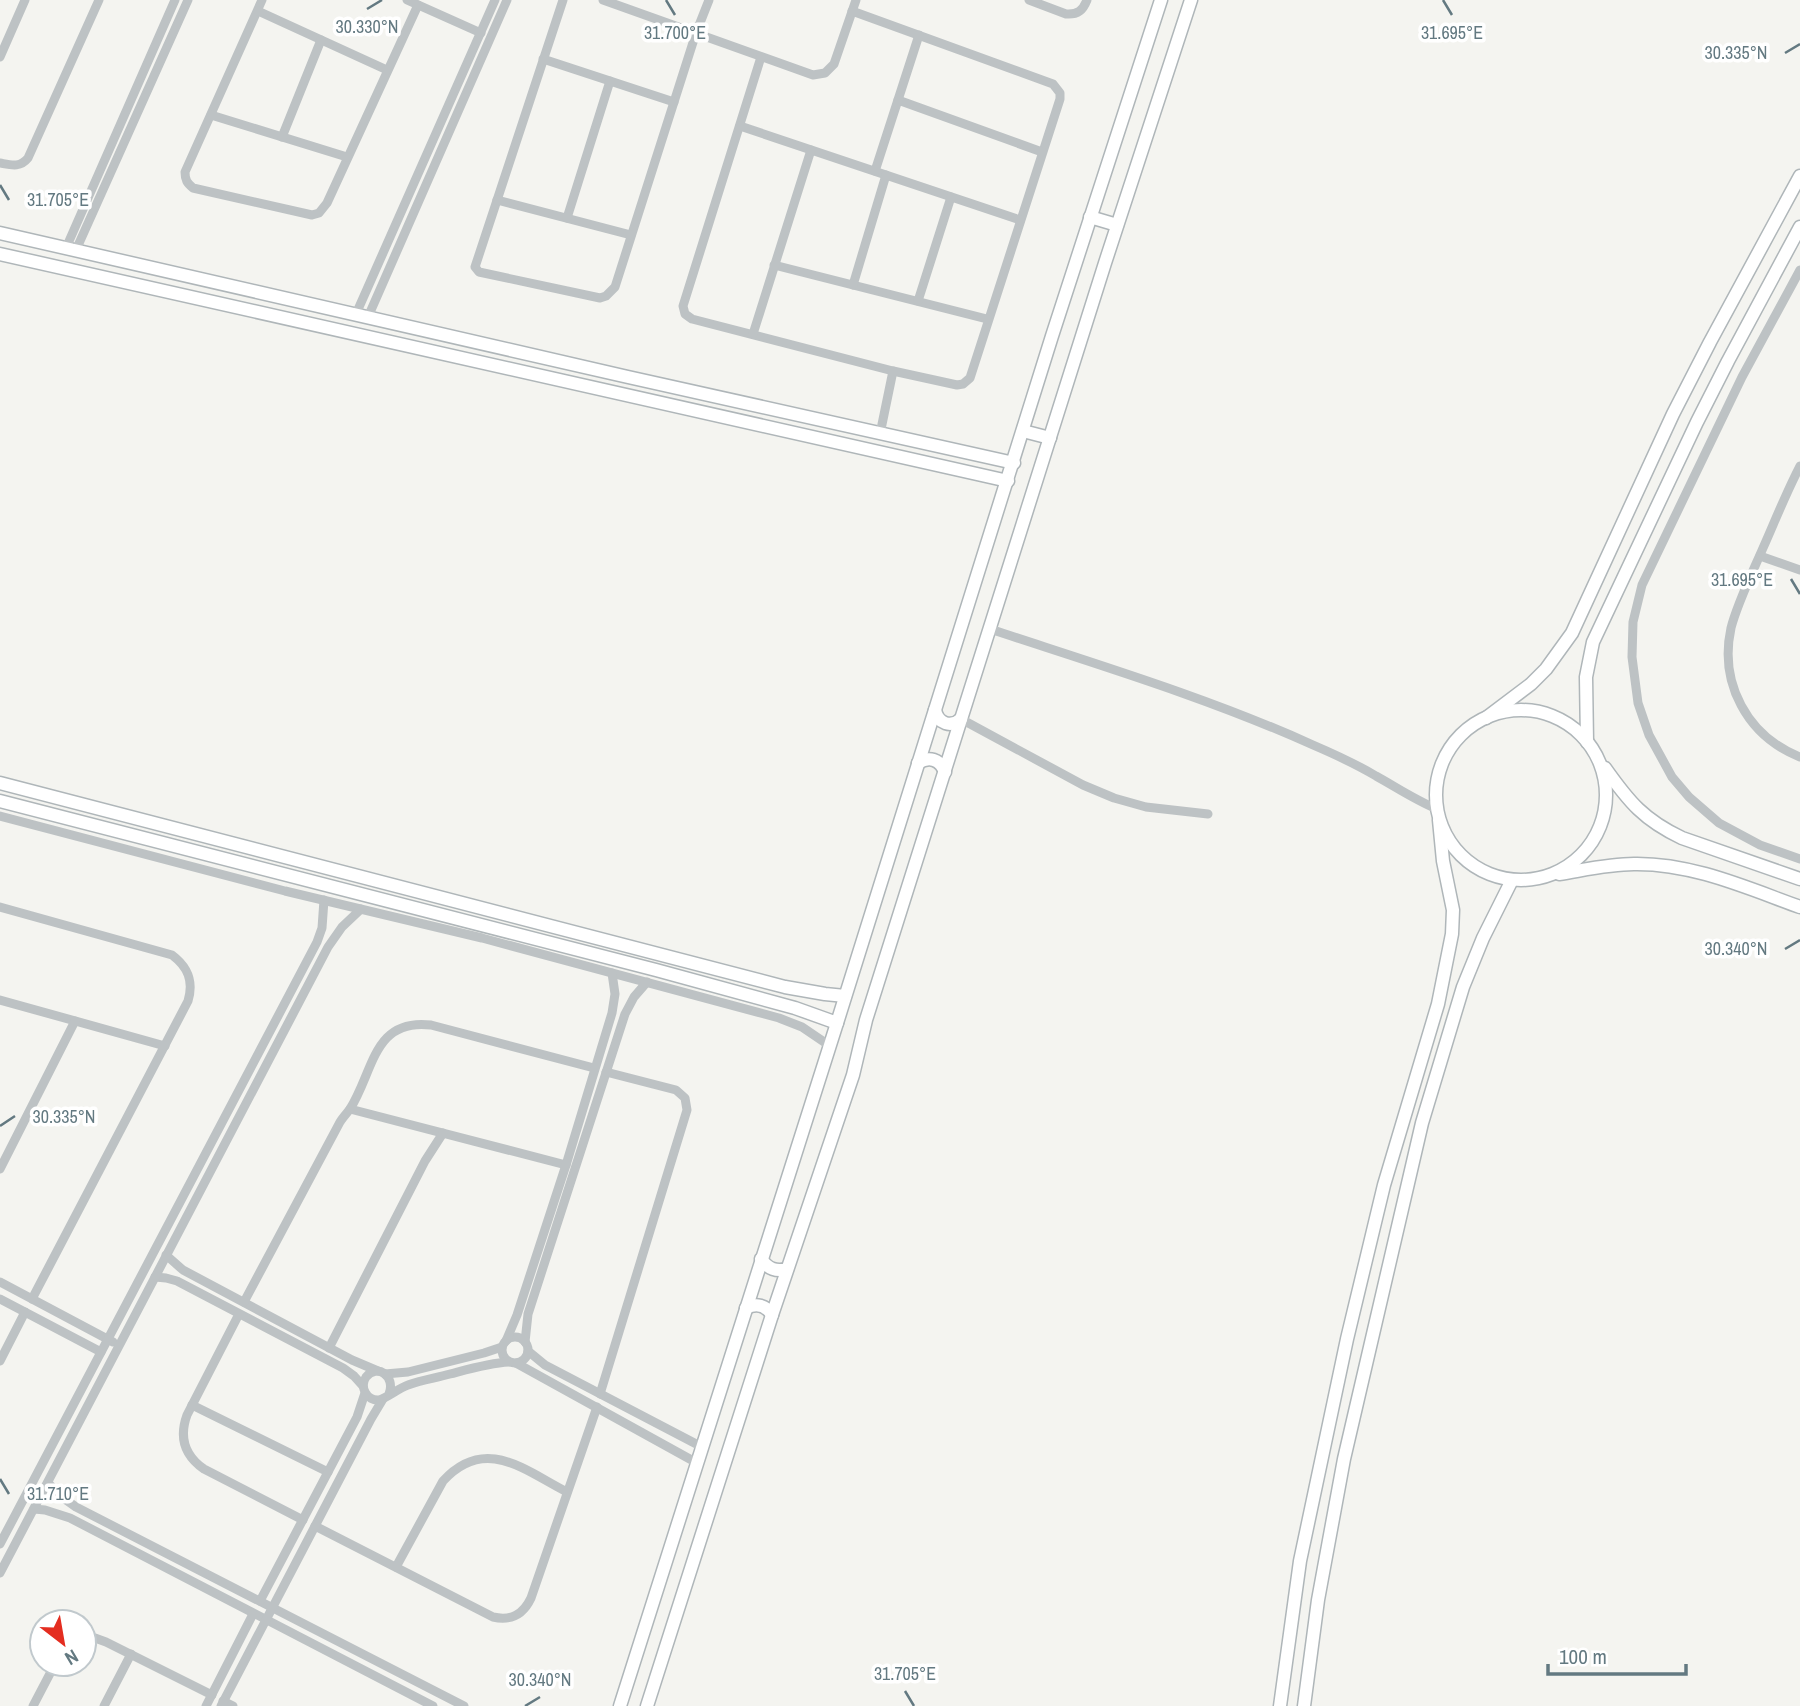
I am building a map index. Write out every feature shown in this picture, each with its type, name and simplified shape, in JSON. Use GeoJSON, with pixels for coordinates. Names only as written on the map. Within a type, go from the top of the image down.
{"type":"FeatureCollection","features":[{"type":"Feature","properties":{"kind":"street"},"geometry":{"type":"LineString","coordinates":[[0,57],[26,0]]}},
{"type":"Feature","properties":{"kind":"street"},"geometry":{"type":"LineString","coordinates":[[0,163],[15,166],[28,158],[99,0]]}},
{"type":"Feature","properties":{"kind":"street"},"geometry":{"type":"LineString","coordinates":[[71,249],[175,0]]}},
{"type":"Feature","properties":{"kind":"street"},"geometry":{"type":"LineString","coordinates":[[71,249],[188,0]]}},
{"type":"Feature","properties":{"kind":"street"},"geometry":{"type":"LineString","coordinates":[[262,0],[185,178],[193,188],[312,215],[324,209],[418,5]]}},
{"type":"Feature","properties":{"kind":"street"},"geometry":{"type":"LineString","coordinates":[[407,0],[481,33]]}},
{"type":"Feature","properties":{"kind":"street"},"geometry":{"type":"LineString","coordinates":[[362,316],[495,0]]}},
{"type":"Feature","properties":{"kind":"street"},"geometry":{"type":"LineString","coordinates":[[362,316],[507,0]]}},
{"type":"Feature","properties":{"kind":"street"},"geometry":{"type":"LineString","coordinates":[[563,0],[475,266],[479,272],[594,297],[606,296],[615,287],[709,0]]}},
{"type":"Feature","properties":{"kind":"street"},"geometry":{"type":"LineString","coordinates":[[603,0],[813,75],[825,73],[835,64],[856,0]]}},
{"type":"Feature","properties":{"kind":"street"},"geometry":{"type":"LineString","coordinates":[[1029,0],[1072,15],[1082,10],[1087,0]]}},
{"type":"Feature","properties":{"kind":"street"},"geometry":{"type":"LineString","coordinates":[[620,1706],[1161,0]]}},
{"type":"Feature","properties":{"kind":"street"},"geometry":{"type":"LineString","coordinates":[[647,1706],[852,1075],[866,1020],[1117,225],[1191,0]]}},
{"type":"Feature","properties":{"kind":"street"},"geometry":{"type":"LineString","coordinates":[[258,11],[387,71]]}},
{"type":"Feature","properties":{"kind":"street"},"geometry":{"type":"LineString","coordinates":[[761,57],[682,306],[685,314],[893,371],[957,385],[964,384],[970,378],[1060,99],[1057,88],[1047,82],[852,11]]}},
{"type":"Feature","properties":{"kind":"street"},"geometry":{"type":"LineString","coordinates":[[875,172],[919,35]]}},
{"type":"Feature","properties":{"kind":"street"},"geometry":{"type":"LineString","coordinates":[[282,137],[321,40]]}},
{"type":"Feature","properties":{"kind":"street"},"geometry":{"type":"LineString","coordinates":[[543,59],[674,102]]}},
{"type":"Feature","properties":{"kind":"street"},"geometry":{"type":"LineString","coordinates":[[567,218],[610,81]]}},
{"type":"Feature","properties":{"kind":"street"},"geometry":{"type":"LineString","coordinates":[[898,100],[1042,152]]}},
{"type":"Feature","properties":{"kind":"street"},"geometry":{"type":"LineString","coordinates":[[211,115],[348,157]]}},
{"type":"Feature","properties":{"kind":"street"},"geometry":{"type":"LineString","coordinates":[[740,126],[1020,220]]}},
{"type":"Feature","properties":{"kind":"street"},"geometry":{"type":"LineString","coordinates":[[752,334],[811,150]]}},
{"type":"Feature","properties":{"kind":"street"},"geometry":{"type":"LineString","coordinates":[[853,285],[887,175]]}},
{"type":"Feature","properties":{"kind":"street"},"geometry":{"type":"LineString","coordinates":[[1280,1706],[1300,1561],[1347,1339],[1384,1185],[1438,1004],[1452,934],[1453,909],[1443,861],[1438,815],[1438,776],[1446,755],[1467,729],[1531,684],[1546,669],[1572,633],[1673,414],[1800,177]]}},
{"type":"Feature","properties":{"kind":"street"},"geometry":{"type":"LineString","coordinates":[[918,302],[951,197]]}},
{"type":"Feature","properties":{"kind":"street"},"geometry":{"type":"LineString","coordinates":[[497,200],[631,235]]}},
{"type":"Feature","properties":{"kind":"street"},"geometry":{"type":"LineString","coordinates":[[1090,217],[1117,225]]}},
{"type":"Feature","properties":{"kind":"street"},"geometry":{"type":"LineString","coordinates":[[1587,741],[1585,696],[1589,659],[1594,642],[1715,385],[1800,227]]}},
{"type":"Feature","properties":{"kind":"street"},"geometry":{"type":"LineString","coordinates":[[0,233],[1013,463]]}},
{"type":"Feature","properties":{"kind":"street"},"geometry":{"type":"LineString","coordinates":[[0,254],[1008,481]]}},
{"type":"Feature","properties":{"kind":"street"},"geometry":{"type":"LineString","coordinates":[[774,265],[988,319]]}},
{"type":"Feature","properties":{"kind":"street"},"geometry":{"type":"LineString","coordinates":[[150,289],[155,268]]}},
{"type":"Feature","properties":{"kind":"street"},"geometry":{"type":"LineString","coordinates":[[1800,270],[1742,377],[1642,585],[1633,622],[1632,657],[1638,703],[1649,735],[1672,777],[1689,797],[1719,823],[1760,845],[1800,859]]}},
{"type":"Feature","properties":{"kind":"street"},"geometry":{"type":"LineString","coordinates":[[524,373],[529,354]]}},
{"type":"Feature","properties":{"kind":"street"},"geometry":{"type":"LineString","coordinates":[[880,434],[893,371]]}},
{"type":"Feature","properties":{"kind":"street"},"geometry":{"type":"LineString","coordinates":[[1023,431],[1050,438]]}},
{"type":"Feature","properties":{"kind":"street"},"geometry":{"type":"LineString","coordinates":[[1800,466],[1731,629],[1728,660],[1737,697],[1757,730],[1779,747],[1800,757]]}},
{"type":"Feature","properties":{"kind":"street"},"geometry":{"type":"LineString","coordinates":[[1760,556],[1800,570]]}},
{"type":"Feature","properties":{"kind":"street"},"geometry":{"type":"LineString","coordinates":[[1588,597],[1609,607]]}},
{"type":"Feature","properties":{"kind":"street"},"geometry":{"type":"LineString","coordinates":[[990,629],[1144,679],[1240,714],[1338,756],[1438,815],[1443,830],[1455,849],[1471,865],[1490,875],[1512,880],[1534,880],[1607,866],[1662,865],[1720,879],[1800,907]]}},
{"type":"Feature","properties":{"kind":"street"},"geometry":{"type":"LineString","coordinates":[[935,710],[940,721],[947,724],[961,719]]}},
{"type":"Feature","properties":{"kind":"street"},"geometry":{"type":"LineString","coordinates":[[1486,718],[1508,711],[1530,711],[1562,720],[1587,741],[1635,807],[1649,820],[1682,838],[1800,879]]}},
{"type":"Feature","properties":{"kind":"street"},"geometry":{"type":"LineString","coordinates":[[961,719],[1083,785],[1114,798],[1146,807],[1208,814]]}},
{"type":"Feature","properties":{"kind":"street"},"geometry":{"type":"LineString","coordinates":[[918,763],[932,759],[942,765],[945,772]]}},
{"type":"Feature","properties":{"kind":"street"},"geometry":{"type":"LineString","coordinates":[[1545,877],[1566,868],[1583,854],[1601,826],[1606,793],[1599,761]]}},
{"type":"Feature","properties":{"kind":"street"},"geometry":{"type":"LineString","coordinates":[[0,783],[785,987],[845,996]]}},
{"type":"Feature","properties":{"kind":"street"},"geometry":{"type":"LineString","coordinates":[[0,801],[669,973],[796,1008],[837,1023]]}},
{"type":"Feature","properties":{"kind":"street"},"geometry":{"type":"LineString","coordinates":[[0,816],[482,938],[779,1018],[802,1027],[830,1046]]}},
{"type":"Feature","properties":{"kind":"street"},"geometry":{"type":"LineString","coordinates":[[1304,1706],[1318,1600],[1344,1459],[1422,1123],[1463,987],[1483,938],[1512,880]]}},
{"type":"Feature","properties":{"kind":"street"},"geometry":{"type":"LineString","coordinates":[[378,898],[383,881]]}},
{"type":"Feature","properties":{"kind":"street"},"geometry":{"type":"LineString","coordinates":[[0,1544],[317,942],[322,928],[324,900]]}},
{"type":"Feature","properties":{"kind":"street"},"geometry":{"type":"LineString","coordinates":[[0,907],[164,952],[179,960],[189,975],[191,992],[32,1299]]}},
{"type":"Feature","properties":{"kind":"street"},"geometry":{"type":"LineString","coordinates":[[0,1573],[328,947],[342,927],[361,909]]}},
{"type":"Feature","properties":{"kind":"street"},"geometry":{"type":"LineString","coordinates":[[612,973],[614,1003],[566,1165],[517,1315],[504,1344],[503,1356],[697,1462]]}},
{"type":"Feature","properties":{"kind":"street"},"geometry":{"type":"LineString","coordinates":[[155,1278],[177,1281],[343,1368],[354,1376],[375,1400],[412,1384],[525,1358],[528,1314],[606,1072],[625,1014],[634,997],[647,982]]}},
{"type":"Feature","properties":{"kind":"street"},"geometry":{"type":"LineString","coordinates":[[0,1000],[165,1046]]}},
{"type":"Feature","properties":{"kind":"street"},"geometry":{"type":"LineString","coordinates":[[0,1169],[75,1021]]}},
{"type":"Feature","properties":{"kind":"street"},"geometry":{"type":"LineString","coordinates":[[244,1302],[340,1122],[350,1109],[380,1046],[397,1030],[419,1023],[431,1024],[594,1069]]}},
{"type":"Feature","properties":{"kind":"street"},"geometry":{"type":"LineString","coordinates":[[600,1394],[687,1110],[685,1098],[676,1090],[606,1072]]}},
{"type":"Feature","properties":{"kind":"street"},"geometry":{"type":"LineString","coordinates":[[350,1109],[566,1165]]}},
{"type":"Feature","properties":{"kind":"street"},"geometry":{"type":"LineString","coordinates":[[329,1348],[425,1161],[443,1133]]}},
{"type":"Feature","properties":{"kind":"street"},"geometry":{"type":"LineString","coordinates":[[166,1255],[183,1270],[381,1373],[391,1380],[392,1385],[374,1412],[222,1704],[233,1706]]}},
{"type":"Feature","properties":{"kind":"street"},"geometry":{"type":"LineString","coordinates":[[761,1259],[772,1269],[787,1269]]}},
{"type":"Feature","properties":{"kind":"street"},"geometry":{"type":"LineString","coordinates":[[0,1282],[119,1345]]}},
{"type":"Feature","properties":{"kind":"street"},"geometry":{"type":"LineString","coordinates":[[0,1299],[102,1352]]}},
{"type":"Feature","properties":{"kind":"street"},"geometry":{"type":"LineString","coordinates":[[746,1308],[761,1305],[772,1315]]}},
{"type":"Feature","properties":{"kind":"street"},"geometry":{"type":"LineString","coordinates":[[0,1361],[26,1312]]}},
{"type":"Feature","properties":{"kind":"street"},"geometry":{"type":"LineString","coordinates":[[239,1314],[183,1425],[182,1435],[188,1455],[204,1469],[303,1520]]}},
{"type":"Feature","properties":{"kind":"street"},"geometry":{"type":"LineString","coordinates":[[260,1601],[357,1417],[364,1382],[369,1374],[408,1372],[484,1353],[513,1337],[522,1339],[545,1365],[702,1447]]}},
{"type":"Feature","properties":{"kind":"street"},"geometry":{"type":"LineString","coordinates":[[192,1405],[328,1472]]}},
{"type":"Feature","properties":{"kind":"street"},"geometry":{"type":"LineString","coordinates":[[315,1526],[492,1616],[511,1618],[527,1607],[597,1407]]}},
{"type":"Feature","properties":{"kind":"street"},"geometry":{"type":"LineString","coordinates":[[396,1567],[443,1481],[465,1463],[492,1458],[506,1461],[567,1492]]}},
{"type":"Feature","properties":{"kind":"street"},"geometry":{"type":"LineString","coordinates":[[48,1483],[76,1507],[464,1706]]}},
{"type":"Feature","properties":{"kind":"street"},"geometry":{"type":"LineString","coordinates":[[18,1510],[32,1513],[54,1512],[70,1518],[433,1706]]}},
{"type":"Feature","properties":{"kind":"street"},"geometry":{"type":"LineString","coordinates":[[169,1569],[175,1558]]}},
{"type":"Feature","properties":{"kind":"street"},"geometry":{"type":"LineString","coordinates":[[206,1706],[253,1614]]}},
{"type":"Feature","properties":{"kind":"street"},"geometry":{"type":"LineString","coordinates":[[98,1640],[212,1695]]}},
{"type":"Feature","properties":{"kind":"street"},"geometry":{"type":"LineString","coordinates":[[104,1706],[131,1654]]}},
{"type":"Feature","properties":{"kind":"street"},"geometry":{"type":"LineString","coordinates":[[394,1686],[400,1673]]}},
{"type":"Feature","properties":{"kind":"street"},"geometry":{"type":"LineString","coordinates":[[33,1706],[48,1678]]}}]}
